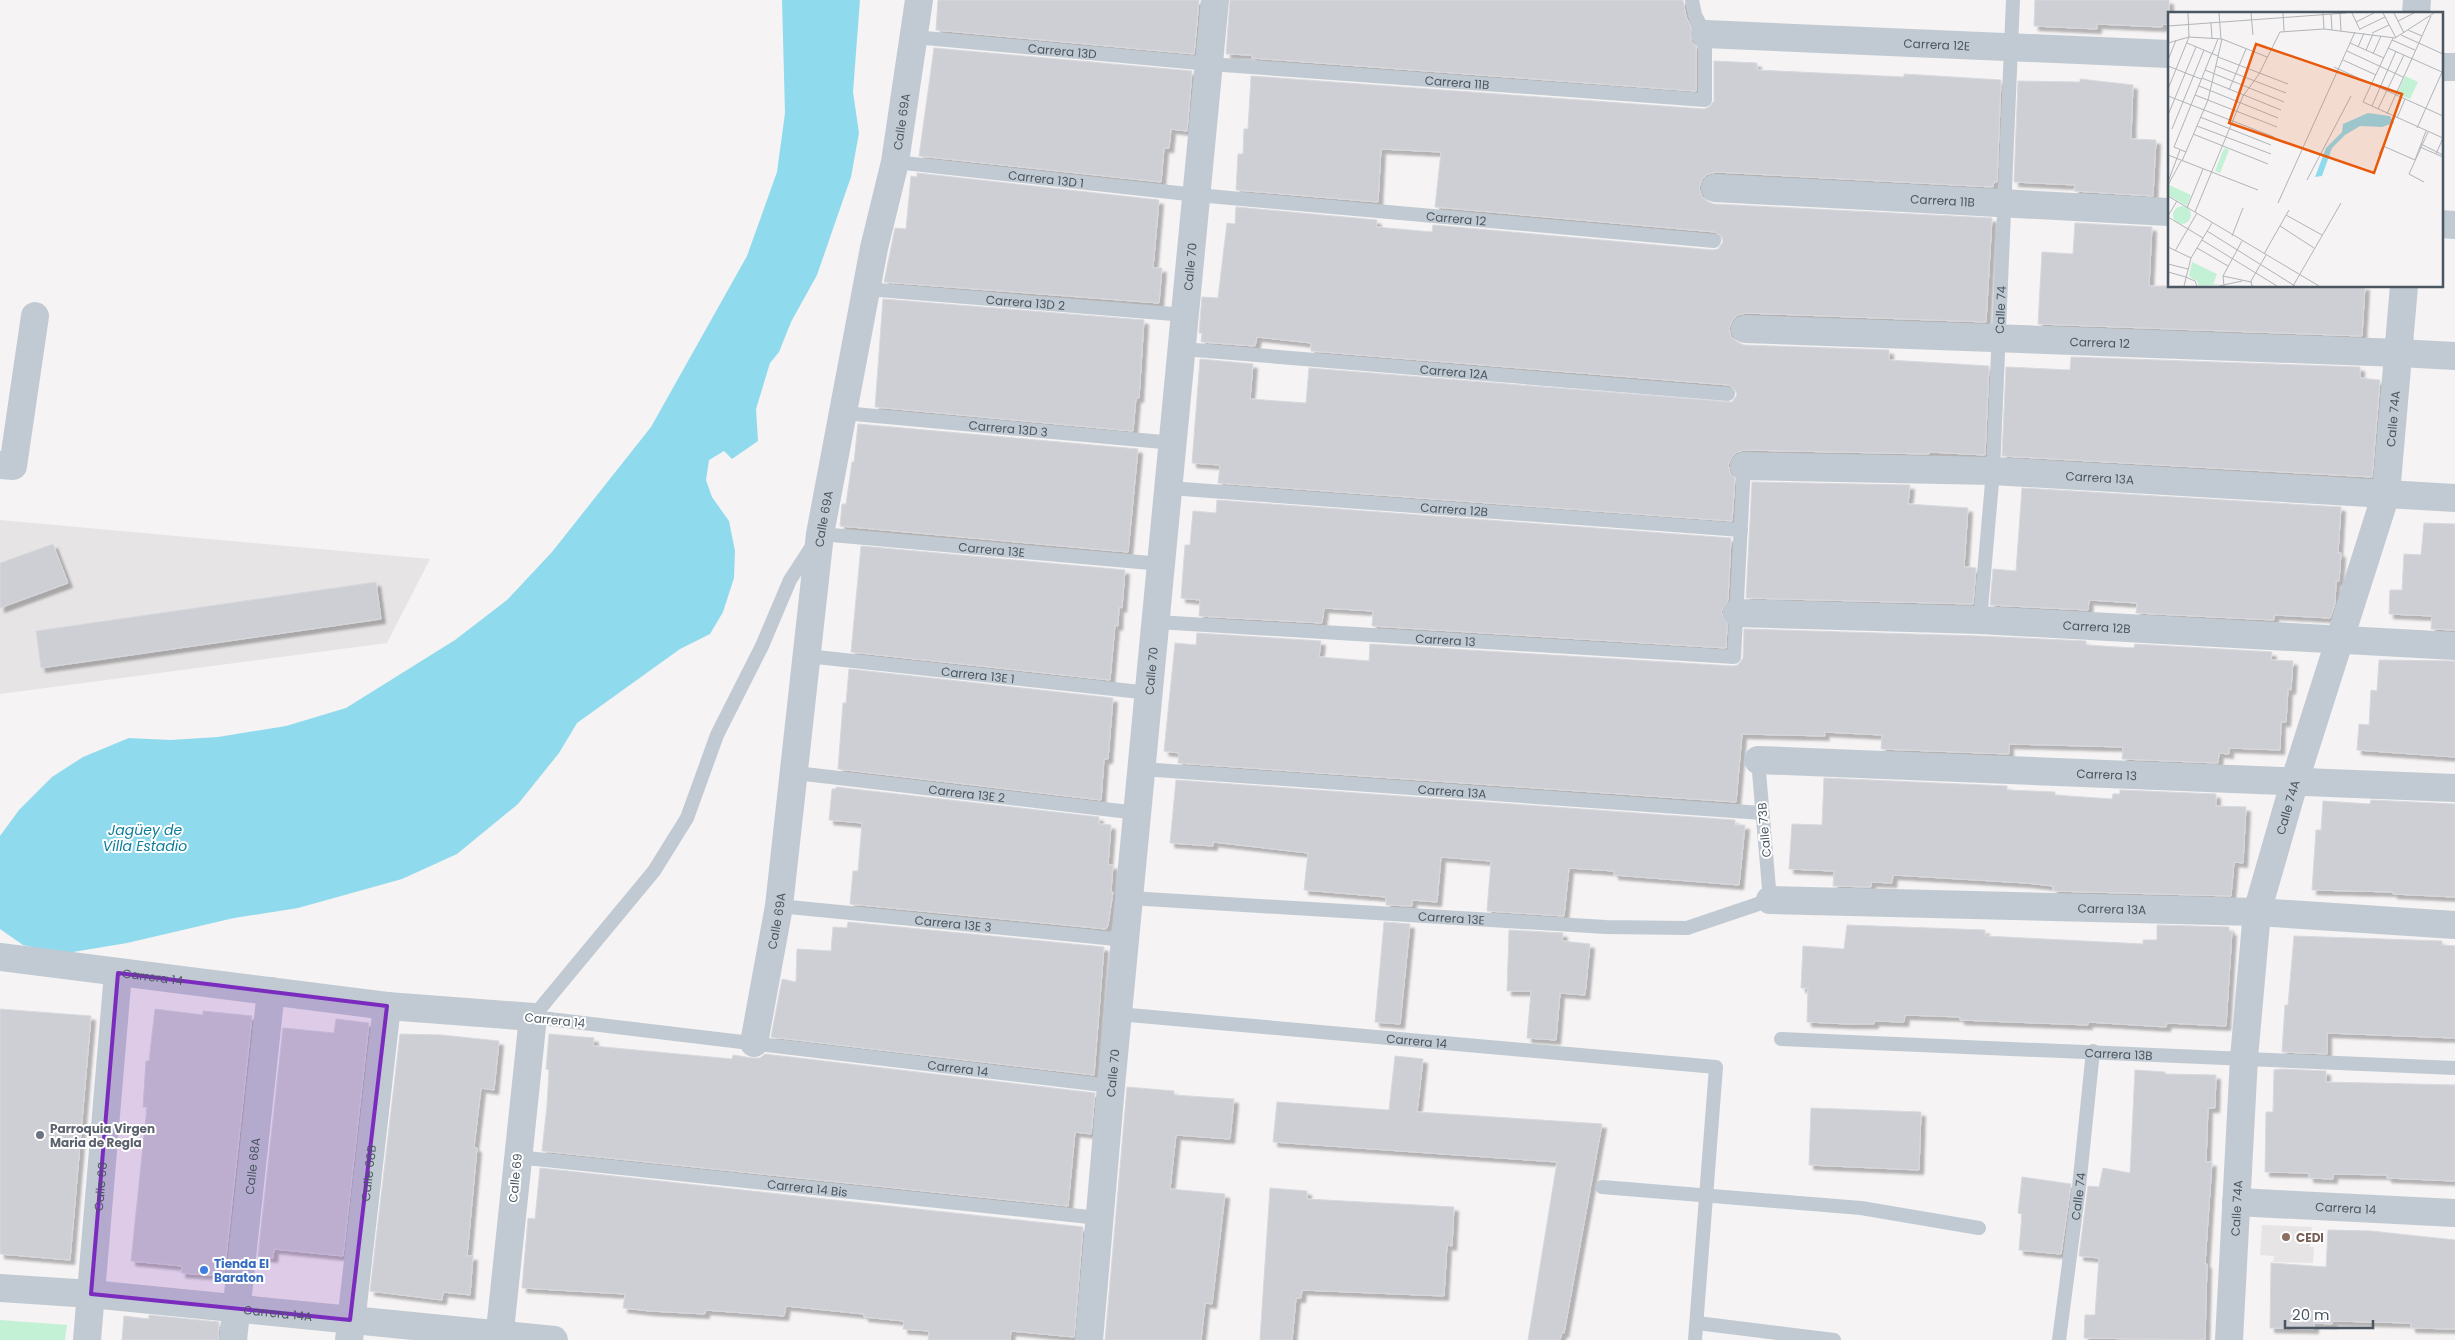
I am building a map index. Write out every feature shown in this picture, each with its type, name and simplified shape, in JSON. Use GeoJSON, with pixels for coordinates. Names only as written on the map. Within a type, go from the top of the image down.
{"type":"FeatureCollection","features":[{"type":"Feature","properties":{"kind":"street","name":"Calle 69A"},"geometry":{"type":"LineString","coordinates":[[754,1042],[779,906],[796,773],[820,534],[874,248],[895,162],[919,0]]}},
{"type":"Feature","properties":{"kind":"street","name":"Calle 70"},"geometry":{"type":"LineString","coordinates":[[1088,1340],[1110,1086],[1126,940],[1216,0]]}},
{"type":"Feature","properties":{"kind":"street","name":"Carrera 12E"},"geometry":{"type":"LineString","coordinates":[[1706,34],[2168,54]]}},
{"type":"Feature","properties":{"kind":"street"},"geometry":{"type":"LineString","coordinates":[[2442,66],[2455,67]]}},
{"type":"Feature","properties":{"kind":"street","name":"Carrera 11B"},"geometry":{"type":"LineString","coordinates":[[1714,188],[2168,212]]}},
{"type":"Feature","properties":{"kind":"street"},"geometry":{"type":"LineString","coordinates":[[2442,224],[2455,225]]}},
{"type":"Feature","properties":{"kind":"street","name":"Calle 74A"},"geometry":{"type":"LineString","coordinates":[[2229,1340],[2244,1058],[2257,912],[2294,780],[2341,640],[2386,494],[2404,288]]}},
{"type":"Feature","properties":{"kind":"street"},"geometry":{"type":"LineString","coordinates":[[0,465],[13,466],[35,316]]}},
{"type":"Feature","properties":{"kind":"street","name":"Carrera 12"},"geometry":{"type":"LineString","coordinates":[[1745,329],[2399,352],[2455,356]]}},
{"type":"Feature","properties":{"kind":"street","name":"Carrera 13A"},"geometry":{"type":"LineString","coordinates":[[1744,466],[1993,471],[2455,498]]}},
{"type":"Feature","properties":{"kind":"street","name":"Carrera 12B"},"geometry":{"type":"LineString","coordinates":[[1737,613],[1980,620],[2455,646]]}},
{"type":"Feature","properties":{"kind":"street","name":"Carrera 13"},"geometry":{"type":"LineString","coordinates":[[1758,760],[2294,780],[2455,788]]}},
{"type":"Feature","properties":{"kind":"street","name":"Carrera 13A"},"geometry":{"type":"LineString","coordinates":[[1770,900],[2257,912],[2455,924]]}},
{"type":"Feature","properties":{"kind":"street","name":"Carrera 14"},"geometry":{"type":"LineString","coordinates":[[0,957],[387,1006],[533,1017]]}},
{"type":"Feature","properties":{"kind":"street","name":"Calle 68"},"geometry":{"type":"LineString","coordinates":[[87,1340],[118,973]]}},
{"type":"Feature","properties":{"kind":"street","name":"Calle 68A"},"geometry":{"type":"LineString","coordinates":[[233,1340],[271,992]]}},
{"type":"Feature","properties":{"kind":"street","name":"Calle 68B"},"geometry":{"type":"LineString","coordinates":[[350,1330],[387,1006]]}},
{"type":"Feature","properties":{"kind":"street","name":"Calle 69"},"geometry":{"type":"LineString","coordinates":[[499,1337],[533,1017]]}},
{"type":"Feature","properties":{"kind":"street","name":"Carrera 14"},"geometry":{"type":"LineString","coordinates":[[2236,1202],[2455,1213]]}},
{"type":"Feature","properties":{"kind":"street","name":"Carrera 14A"},"geometry":{"type":"LineString","coordinates":[[0,1288],[91,1294],[236,1308],[350,1330],[554,1340]]}},
{"type":"Feature","properties":{"kind":"lane"},"geometry":{"type":"LineString","coordinates":[[1692,0],[1695,15],[1706,34]]}},
{"type":"Feature","properties":{"kind":"lane","name":"Calle 74"},"geometry":{"type":"LineString","coordinates":[[1980,620],[1993,471],[2013,0]]}},
{"type":"Feature","properties":{"kind":"lane","name":"Carrera 11B"},"geometry":{"type":"LineString","coordinates":[[1210,64],[1704,100],[1706,34]]}},
{"type":"Feature","properties":{"kind":"lane","name":"Carrera 13D"},"geometry":{"type":"LineString","coordinates":[[914,37],[1210,64]]}},
{"type":"Feature","properties":{"kind":"lane","name":"Carrera 13D 1"},"geometry":{"type":"LineString","coordinates":[[895,162],[1197,195]]}},
{"type":"Feature","properties":{"kind":"lane","name":"Carrera 12"},"geometry":{"type":"LineString","coordinates":[[1197,195],[1714,241]]}},
{"type":"Feature","properties":{"kind":"lane","name":"Carrera 13D 2"},"geometry":{"type":"LineString","coordinates":[[866,289],[1186,315]]}},
{"type":"Feature","properties":{"kind":"lane","name":"Carrera 12A"},"geometry":{"type":"LineString","coordinates":[[1182,349],[1728,394]]}},
{"type":"Feature","properties":{"kind":"lane","name":"Carrera 13D 3"},"geometry":{"type":"LineString","coordinates":[[843,413],[1174,443]]}},
{"type":"Feature","properties":{"kind":"lane"},"geometry":{"type":"LineString","coordinates":[[1737,613],[1744,466]]}},
{"type":"Feature","properties":{"kind":"lane","name":"Carrera 12B"},"geometry":{"type":"LineString","coordinates":[[1169,488],[1741,530]]}},
{"type":"Feature","properties":{"kind":"lane"},"geometry":{"type":"LineString","coordinates":[[533,1017],[654,871],[687,818],[717,735],[762,646],[790,580],[820,534]]}},
{"type":"Feature","properties":{"kind":"lane","name":"Carrera 13E"},"geometry":{"type":"LineString","coordinates":[[820,534],[1162,564]]}},
{"type":"Feature","properties":{"kind":"lane","name":"Carrera 13"},"geometry":{"type":"LineString","coordinates":[[1157,622],[1734,657],[1737,613]]}},
{"type":"Feature","properties":{"kind":"lane","name":"Carrera 13E 1"},"geometry":{"type":"LineString","coordinates":[[807,656],[1150,693]]}},
{"type":"Feature","properties":{"kind":"lane","name":"Calle 73B"},"geometry":{"type":"LineString","coordinates":[[1758,760],[1770,900]]}},
{"type":"Feature","properties":{"kind":"lane","name":"Carrera 13A"},"geometry":{"type":"LineString","coordinates":[[1142,769],[1762,813]]}},
{"type":"Feature","properties":{"kind":"lane","name":"Carrera 13E 2"},"geometry":{"type":"LineString","coordinates":[[796,773],[1138,813]]}},
{"type":"Feature","properties":{"kind":"lane","name":"Carrera 13E"},"geometry":{"type":"LineString","coordinates":[[1130,898],[1597,927],[1688,928],[1770,900]]}},
{"type":"Feature","properties":{"kind":"lane","name":"Carrera 13E 3"},"geometry":{"type":"LineString","coordinates":[[779,906],[1126,940]]}},
{"type":"Feature","properties":{"kind":"lane","name":"Carrera 14"},"geometry":{"type":"LineString","coordinates":[[1118,1014],[1716,1067],[1706,1197]]}},
{"type":"Feature","properties":{"kind":"lane","name":"Carrera 14"},"geometry":{"type":"LineString","coordinates":[[533,1017],[1110,1086]]}},
{"type":"Feature","properties":{"kind":"lane","name":"Carrera 13B"},"geometry":{"type":"LineString","coordinates":[[1781,1039],[2455,1068]]}},
{"type":"Feature","properties":{"kind":"lane","name":"Calle 74"},"geometry":{"type":"LineString","coordinates":[[2059,1340],[2079,1187],[2092,1051]]}},
{"type":"Feature","properties":{"kind":"lane","name":"Carrera 14 Bis"},"geometry":{"type":"LineString","coordinates":[[517,1157],[1100,1218]]}},
{"type":"Feature","properties":{"kind":"lane"},"geometry":{"type":"LineString","coordinates":[[1602,1187],[1706,1197],[1861,1208],[1979,1228]]}},
{"type":"Feature","properties":{"kind":"lane"},"geometry":{"type":"LineString","coordinates":[[1695,1340],[1706,1197]]}},
{"type":"Feature","properties":{"kind":"lane"},"geometry":{"type":"LineString","coordinates":[[1696,1324],[1834,1340]]}},
{"type":"Feature","properties":{"kind":"highlighted area"},"geometry":{"type":"Polygon","coordinates":[[[118,973],[387,1006],[350,1320],[91,1294],[118,973]]]}},
{"type":"Feature","properties":{"kind":"shaded area"},"geometry":{"type":"Polygon","coordinates":[[[0,520],[430,559],[387,643],[0,694],[0,520]]]}},
{"type":"Feature","properties":{"kind":"shaded area","name":"CEDI"},"geometry":{"type":"Polygon","coordinates":[[[2262,1225],[2312,1227],[2310,1247],[2314,1247],[2313,1263],[2273,1262],[2274,1256],[2260,1255],[2262,1225]]]}},
{"type":"Feature","properties":{"kind":"green space"},"geometry":{"type":"Polygon","coordinates":[[[0,1320],[67,1325],[65,1340],[0,1340],[0,1320]]]}},
{"type":"Feature","properties":{"kind":"water","name":"Jagüey de Villa Estadio"},"geometry":{"type":"Polygon","coordinates":[[[782,0],[860,0],[853,92],[859,133],[851,177],[817,275],[791,322],[779,352],[770,363],[756,409],[758,441],[732,459],[724,451],[709,460],[706,480],[712,497],[729,521],[735,551],[734,578],[723,612],[710,634],[680,649],[577,723],[559,753],[518,804],[457,854],[402,879],[298,908],[234,918],[127,943],[61,954],[23,945],[0,929],[0,836],[19,810],[52,777],[83,757],[129,738],[170,740],[218,737],[286,726],[346,708],[455,640],[507,600],[552,552],[651,427],[747,256],[777,172],[785,113],[782,0]]]}},
{"type":"Feature","properties":{"kind":"building"},"geometry":{"type":"Polygon","coordinates":[[[938,0],[1199,0],[1194,54],[936,30],[938,0]]]}},
{"type":"Feature","properties":{"kind":"building"},"geometry":{"type":"Polygon","coordinates":[[[1230,0],[1683,0],[1686,17],[1691,27],[1691,41],[1696,47],[1696,91],[1252,58],[1252,55],[1226,54],[1230,0]]]}},
{"type":"Feature","properties":{"kind":"building"},"geometry":{"type":"Polygon","coordinates":[[[2035,0],[2169,0],[2168,25],[2163,24],[2162,27],[2097,24],[2097,29],[2034,26],[2035,0]]]}},
{"type":"Feature","properties":{"kind":"building"},"geometry":{"type":"Polygon","coordinates":[[[934,48],[1192,71],[1187,131],[1171,129],[1169,148],[1164,148],[1161,182],[919,156],[934,48]]]}},
{"type":"Feature","properties":{"kind":"building"},"geometry":{"type":"Polygon","coordinates":[[[1714,61],[1757,63],[1757,70],[1904,77],[1904,74],[2001,80],[1997,182],[1994,182],[1993,187],[1716,172],[1708,174],[1702,179],[1699,188],[1701,195],[1706,201],[1714,204],[1992,218],[1986,322],[1746,313],[1737,315],[1729,328],[1731,337],[1744,345],[1889,350],[1889,360],[1989,366],[1985,455],[1929,452],[1929,454],[1744,450],[1737,452],[1731,458],[1728,465],[1730,473],[1735,478],[1732,521],[1218,483],[1220,465],[1192,463],[1200,359],[1253,364],[1250,399],[1306,403],[1309,368],[1732,402],[1737,395],[1736,391],[1729,385],[1311,351],[1311,343],[1257,337],[1255,346],[1201,342],[1202,333],[1199,333],[1202,297],[1218,298],[1227,223],[1235,224],[1236,207],[1377,220],[1376,227],[1432,232],[1433,225],[1713,250],[1718,249],[1723,242],[1722,237],[1715,232],[1435,207],[1441,152],[1381,149],[1378,202],[1236,190],[1238,154],[1243,154],[1244,129],[1248,129],[1251,76],[1704,109],[1709,107],[1714,101],[1714,61]]]}},
{"type":"Feature","properties":{"kind":"building"},"geometry":{"type":"Polygon","coordinates":[[[2080,79],[2133,85],[2131,139],[2156,140],[2153,196],[2074,191],[2075,185],[2014,182],[2018,81],[2080,82],[2080,79]]]}},
{"type":"Feature","properties":{"kind":"building"},"geometry":{"type":"Polygon","coordinates":[[[917,173],[1159,200],[1153,268],[1162,268],[1159,303],[884,282],[895,228],[906,229],[911,176],[917,177],[917,173]]]}},
{"type":"Feature","properties":{"kind":"building"},"geometry":{"type":"Polygon","coordinates":[[[2075,223],[2152,227],[2149,286],[2168,286],[2168,288],[2365,288],[2362,336],[2038,324],[2042,252],[2073,254],[2075,223]]]}},
{"type":"Feature","properties":{"kind":"building"},"geometry":{"type":"Polygon","coordinates":[[[883,299],[1144,320],[1139,398],[1136,398],[1133,431],[875,407],[883,299]]]}},
{"type":"Feature","properties":{"kind":"building"},"geometry":{"type":"Polygon","coordinates":[[[2071,357],[2360,367],[2360,378],[2380,380],[2372,477],[2002,456],[2006,367],[2070,370],[2071,357]]]}},
{"type":"Feature","properties":{"kind":"building"},"geometry":{"type":"Polygon","coordinates":[[[858,424],[1138,449],[1128,552],[840,526],[842,504],[846,504],[852,462],[854,462],[858,424]]]}},
{"type":"Feature","properties":{"kind":"building"},"geometry":{"type":"Polygon","coordinates":[[[1752,482],[1910,485],[1908,504],[1968,508],[1964,567],[1976,568],[1973,604],[1746,598],[1752,482]]]}},
{"type":"Feature","properties":{"kind":"building"},"geometry":{"type":"Polygon","coordinates":[[[2022,488],[2341,507],[2338,553],[2341,553],[2339,581],[2336,581],[2335,604],[2330,618],[2274,615],[2274,620],[2136,613],[2137,603],[2089,600],[2088,610],[1990,605],[1993,569],[2016,571],[2022,488]]]}},
{"type":"Feature","properties":{"kind":"building"},"geometry":{"type":"Polygon","coordinates":[[[1217,500],[1731,538],[1728,600],[1721,612],[1727,624],[1726,648],[1372,626],[1373,611],[1324,608],[1322,623],[1199,616],[1200,600],[1181,598],[1185,545],[1190,545],[1193,511],[1216,513],[1217,500]]]}},
{"type":"Feature","properties":{"kind":"building"},"geometry":{"type":"Polygon","coordinates":[[[2424,523],[2455,524],[2455,630],[2431,629],[2432,616],[2389,614],[2390,590],[2402,590],[2404,554],[2421,555],[2424,523]]]}},
{"type":"Feature","properties":{"kind":"building"},"geometry":{"type":"Polygon","coordinates":[[[53,544],[68,583],[0,608],[0,563],[53,544]]]}},
{"type":"Feature","properties":{"kind":"building"},"geometry":{"type":"Polygon","coordinates":[[[861,546],[1125,570],[1122,608],[1119,607],[1118,626],[1115,625],[1110,680],[851,652],[861,546]]]}},
{"type":"Feature","properties":{"kind":"building"},"geometry":{"type":"Polygon","coordinates":[[[376,582],[381,619],[41,668],[36,631],[376,582]]]}},
{"type":"Feature","properties":{"kind":"building"},"geometry":{"type":"Polygon","coordinates":[[[1744,629],[1979,636],[2086,641],[2086,645],[2134,648],[2135,644],[2272,652],[2271,660],[2293,661],[2291,690],[2288,689],[2286,722],[2281,722],[2280,750],[2229,748],[2229,754],[2219,753],[2218,763],[2122,759],[2123,747],[2009,744],[2009,754],[1881,749],[1882,735],[1824,732],[1825,736],[1742,734],[1736,802],[1178,763],[1179,753],[1164,751],[1175,643],[1196,645],[1197,633],[1321,641],[1319,657],[1369,661],[1370,644],[1733,666],[1738,665],[1743,658],[1744,629]]]}},
{"type":"Feature","properties":{"kind":"building"},"geometry":{"type":"Polygon","coordinates":[[[2379,660],[2455,661],[2455,757],[2357,750],[2359,724],[2369,725],[2371,690],[2377,691],[2379,660]]]}},
{"type":"Feature","properties":{"kind":"building"},"geometry":{"type":"Polygon","coordinates":[[[849,669],[1113,698],[1108,759],[1104,759],[1101,800],[838,769],[843,703],[846,703],[849,669]]]}},
{"type":"Feature","properties":{"kind":"building"},"geometry":{"type":"Polygon","coordinates":[[[1824,778],[2007,786],[2007,790],[2055,792],[2055,795],[2112,799],[2113,794],[2120,794],[2120,790],[2216,794],[2216,806],[2246,807],[2243,863],[2234,862],[2231,896],[2053,891],[2053,886],[2026,883],[1893,875],[1892,883],[1871,882],[1871,887],[1833,886],[1834,871],[1789,869],[1792,824],[1822,825],[1824,778]]]}},
{"type":"Feature","properties":{"kind":"building"},"geometry":{"type":"Polygon","coordinates":[[[1176,780],[1735,820],[1735,825],[1745,825],[1739,885],[1614,875],[1614,871],[1569,868],[1564,916],[1487,911],[1491,861],[1441,857],[1437,902],[1412,900],[1412,906],[1386,905],[1386,897],[1304,890],[1308,853],[1213,842],[1213,846],[1170,843],[1176,780]]]}},
{"type":"Feature","properties":{"kind":"building"},"geometry":{"type":"Polygon","coordinates":[[[836,787],[1099,817],[1099,824],[1111,825],[1108,865],[1113,865],[1111,892],[1113,892],[1106,929],[850,904],[853,871],[858,871],[862,823],[829,820],[832,789],[836,789],[836,787]]]}},
{"type":"Feature","properties":{"kind":"building"},"geometry":{"type":"Polygon","coordinates":[[[2371,800],[2455,804],[2455,897],[2393,894],[2393,892],[2312,890],[2316,830],[2321,830],[2323,801],[2370,804],[2371,800]]]}},
{"type":"Feature","properties":{"kind":"building"},"geometry":{"type":"Polygon","coordinates":[[[848,922],[1104,947],[1094,1075],[771,1037],[782,979],[796,982],[797,949],[831,951],[833,927],[847,928],[848,922]]]}},
{"type":"Feature","properties":{"kind":"building"},"geometry":{"type":"Polygon","coordinates":[[[1384,922],[1410,924],[1400,1024],[1375,1022],[1384,922]]]}},
{"type":"Feature","properties":{"kind":"building"},"geometry":{"type":"Polygon","coordinates":[[[1847,925],[1985,930],[1985,936],[2143,944],[2143,940],[2157,940],[2157,925],[2229,927],[2229,931],[2232,931],[2226,1026],[2167,1023],[2166,1027],[2088,1022],[2088,1025],[1960,1020],[1960,1017],[1905,1015],[1904,1022],[1874,1021],[1874,1024],[1848,1024],[1807,1022],[1808,988],[1801,988],[1803,946],[1844,949],[1847,925]]]}},
{"type":"Feature","properties":{"kind":"building"},"geometry":{"type":"Polygon","coordinates":[[[1509,930],[1563,933],[1562,941],[1590,944],[1585,995],[1560,993],[1556,1040],[1527,1038],[1531,991],[1507,991],[1509,930]]]}},
{"type":"Feature","properties":{"kind":"building"},"geometry":{"type":"Polygon","coordinates":[[[2294,936],[2442,941],[2442,945],[2455,946],[2455,1038],[2327,1033],[2327,1054],[2282,1052],[2285,1005],[2288,1005],[2294,936]]]}},
{"type":"Feature","properties":{"kind":"building","name":"Parroquia Virgen Maria de Regla"},"geometry":{"type":"Polygon","coordinates":[[[0,1009],[91,1016],[70,1260],[0,1254],[0,1009]]]}},
{"type":"Feature","properties":{"kind":"building"},"geometry":{"type":"Polygon","coordinates":[[[155,1009],[203,1015],[203,1011],[252,1016],[224,1276],[181,1273],[182,1266],[131,1261],[147,1107],[143,1107],[146,1061],[149,1061],[155,1009]]]}},
{"type":"Feature","properties":{"kind":"building"},"geometry":{"type":"Polygon","coordinates":[[[336,1019],[369,1023],[343,1256],[274,1249],[273,1258],[258,1256],[283,1028],[334,1033],[336,1019]]]}},
{"type":"Feature","properties":{"kind":"building"},"geometry":{"type":"Polygon","coordinates":[[[400,1034],[442,1035],[499,1041],[494,1090],[481,1088],[474,1147],[477,1148],[467,1256],[473,1256],[470,1295],[443,1292],[442,1300],[370,1291],[400,1034]]]}},
{"type":"Feature","properties":{"kind":"building"},"geometry":{"type":"Polygon","coordinates":[[[549,1034],[594,1038],[593,1046],[732,1059],[733,1055],[760,1058],[765,1054],[1095,1093],[1091,1134],[1075,1132],[1068,1206],[542,1151],[547,1105],[549,1070],[546,1069],[549,1034]]]}},
{"type":"Feature","properties":{"kind":"building"},"geometry":{"type":"Polygon","coordinates":[[[1395,1056],[1423,1059],[1417,1112],[1602,1124],[1564,1333],[1562,1332],[1560,1340],[1528,1340],[1557,1162],[1273,1142],[1277,1102],[1389,1110],[1395,1056]]]}},
{"type":"Feature","properties":{"kind":"building"},"geometry":{"type":"Polygon","coordinates":[[[2135,1070],[2165,1072],[2165,1074],[2216,1075],[2215,1108],[2208,1108],[2206,1162],[2212,1162],[2205,1264],[2207,1264],[2205,1340],[2084,1338],[2085,1315],[2095,1315],[2099,1258],[2079,1256],[2088,1186],[2099,1187],[2103,1168],[2130,1173],[2135,1070]]]}},
{"type":"Feature","properties":{"kind":"building"},"geometry":{"type":"Polygon","coordinates":[[[2274,1070],[2326,1071],[2326,1082],[2455,1085],[2455,1181],[2387,1178],[2387,1175],[2333,1174],[2333,1179],[2309,1178],[2309,1173],[2265,1172],[2266,1112],[2273,1112],[2274,1070]]]}},
{"type":"Feature","properties":{"kind":"building"},"geometry":{"type":"Polygon","coordinates":[[[1127,1087],[1174,1091],[1174,1095],[1234,1099],[1230,1139],[1176,1135],[1170,1189],[1225,1194],[1212,1304],[1205,1303],[1201,1340],[1105,1340],[1127,1087]]]}},
{"type":"Feature","properties":{"kind":"building"},"geometry":{"type":"Polygon","coordinates":[[[1811,1108],[1921,1112],[1919,1170],[1809,1165],[1811,1108]]]}},
{"type":"Feature","properties":{"kind":"building"},"geometry":{"type":"Polygon","coordinates":[[[540,1168],[1083,1227],[1074,1337],[1011,1331],[1010,1340],[928,1340],[929,1331],[903,1329],[904,1321],[864,1317],[864,1314],[786,1306],[784,1316],[705,1310],[705,1314],[650,1311],[623,1308],[625,1294],[522,1288],[528,1218],[535,1219],[540,1168]]]}},
{"type":"Feature","properties":{"kind":"building"},"geometry":{"type":"Polygon","coordinates":[[[2022,1177],[2071,1184],[2061,1254],[2019,1250],[2022,1214],[2018,1213],[2022,1177]]]}},
{"type":"Feature","properties":{"kind":"building"},"geometry":{"type":"Polygon","coordinates":[[[1270,1188],[1307,1191],[1307,1199],[1454,1207],[1452,1246],[1447,1245],[1444,1296],[1302,1290],[1301,1298],[1296,1298],[1292,1340],[1260,1340],[1270,1188]]]}},
{"type":"Feature","properties":{"kind":"building"},"geometry":{"type":"Polygon","coordinates":[[[2328,1230],[2371,1231],[2455,1240],[2455,1329],[2411,1328],[2411,1323],[2333,1321],[2332,1324],[2314,1323],[2314,1329],[2270,1328],[2271,1263],[2326,1267],[2328,1230]]]}},
{"type":"Feature","properties":{"kind":"building"},"geometry":{"type":"Polygon","coordinates":[[[149,1315],[219,1322],[218,1340],[122,1340],[124,1316],[149,1319],[149,1315]]]}},
{"type":"Feature","properties":{"kind":"place","name":"Parroquia Virgen Maria de Regla"},"geometry":{"type":"Point","coordinates":[40,1135]}},
{"type":"Feature","properties":{"kind":"place","name":"CEDI"},"geometry":{"type":"Point","coordinates":[2286,1237]}},
{"type":"Feature","properties":{"kind":"place","name":"Tienda El Baraton"},"geometry":{"type":"Point","coordinates":[204,1270]}}]}
